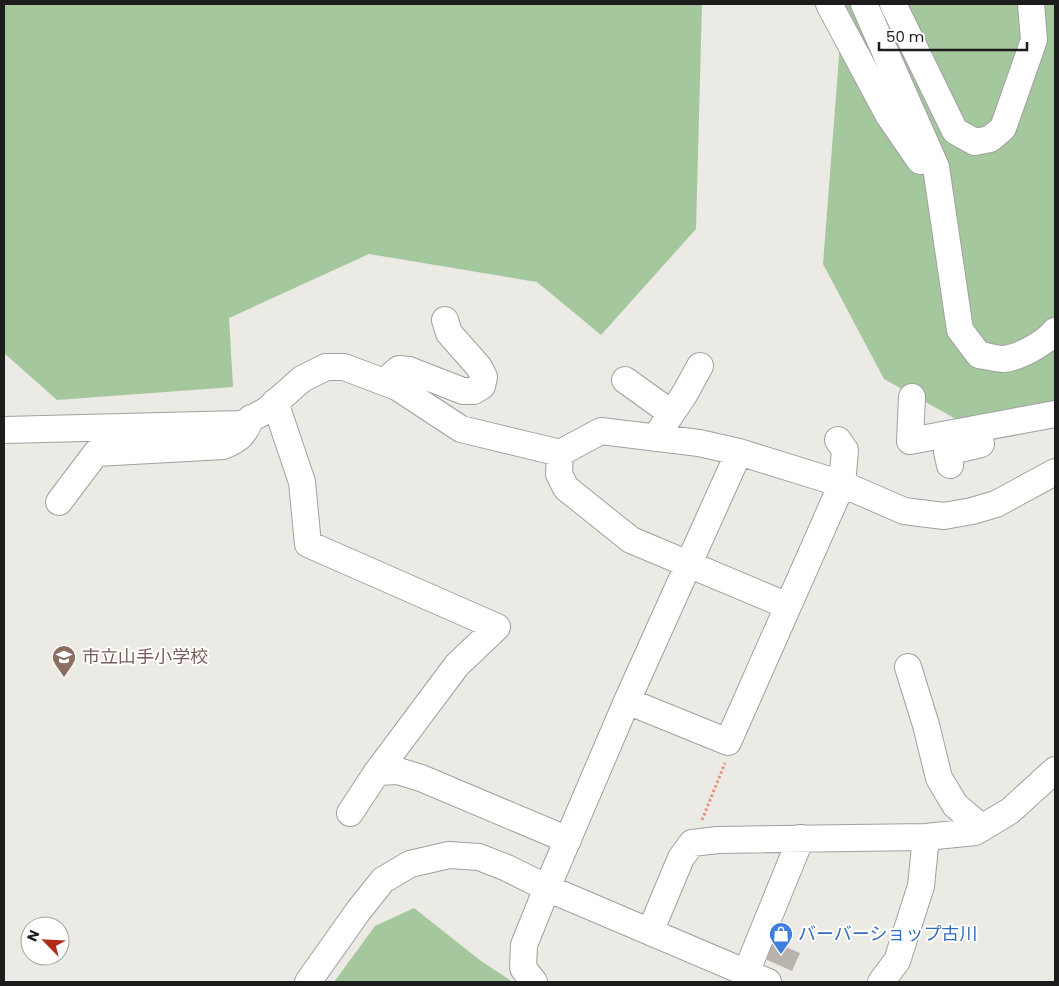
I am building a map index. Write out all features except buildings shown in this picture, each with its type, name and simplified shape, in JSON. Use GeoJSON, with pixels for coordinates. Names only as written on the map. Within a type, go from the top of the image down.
{"type":"FeatureCollection","features":[{"type":"Feature","properties":{"kind":"street"},"geometry":{"type":"LineString","coordinates":[[829,4],[890,116],[940,191]]}},
{"type":"Feature","properties":{"kind":"street"},"geometry":{"type":"LineString","coordinates":[[864,4],[936,167],[960,330],[979,355],[1002,359],[1032,350],[1055,331]]}},
{"type":"Feature","properties":{"kind":"street"},"geometry":{"type":"LineString","coordinates":[[892,4],[955,131],[975,142],[990,139],[1003,128],[1034,40],[1031,4]]}},
{"type":"Feature","properties":{"kind":"street"},"geometry":{"type":"LineString","coordinates":[[390,384],[393,374],[399,369],[409,370],[464,390],[474,391],[482,386],[484,377],[479,367],[449,333],[444,320]]}},
{"type":"Feature","properties":{"kind":"street"},"geometry":{"type":"LineString","coordinates":[[655,438],[684,395],[700,366]]}},
{"type":"Feature","properties":{"kind":"street"},"geometry":{"type":"LineString","coordinates":[[4,430],[242,424],[267,410],[302,379],[326,367],[344,367],[398,387],[461,429],[560,453],[601,431],[699,443],[740,452],[842,484],[904,511],[944,516],[972,512],[996,504],[1055,472]]}},
{"type":"Feature","properties":{"kind":"street"},"geometry":{"type":"LineString","coordinates":[[625,380],[672,413]]}},
{"type":"Feature","properties":{"kind":"street"},"geometry":{"type":"LineString","coordinates":[[912,397],[910,441],[1055,414]]}},
{"type":"Feature","properties":{"kind":"street"},"geometry":{"type":"LineString","coordinates":[[275,402],[302,482],[308,544],[497,627],[456,665],[377,772],[350,813]]}},
{"type":"Feature","properties":{"kind":"street"},"geometry":{"type":"LineString","coordinates":[[60,502],[96,453],[223,446],[237,440],[246,430],[252,418]]}},
{"type":"Feature","properties":{"kind":"street"},"geometry":{"type":"LineString","coordinates":[[950,465],[947,452],[1055,429]]}},
{"type":"Feature","properties":{"kind":"street"},"geometry":{"type":"LineString","coordinates":[[627,702],[728,742],[842,484],[845,450],[838,440]]}},
{"type":"Feature","properties":{"kind":"street"},"geometry":{"type":"LineString","coordinates":[[534,982],[523,968],[524,945],[627,702],[740,452]]}},
{"type":"Feature","properties":{"kind":"street"},"geometry":{"type":"LineString","coordinates":[[560,453],[559,474],[566,488],[631,540],[788,606]]}},
{"type":"Feature","properties":{"kind":"street"},"geometry":{"type":"LineString","coordinates":[[908,667],[926,725],[939,778],[955,805],[982,828]]}},
{"type":"Feature","properties":{"kind":"street"},"geometry":{"type":"LineString","coordinates":[[650,932],[681,858],[692,844],[718,840],[926,837],[975,832],[1010,810],[1055,770]]}},
{"type":"Feature","properties":{"kind":"street"},"geometry":{"type":"LineString","coordinates":[[377,772],[398,771],[421,778],[568,840]]}},
{"type":"Feature","properties":{"kind":"street"},"geometry":{"type":"LineString","coordinates":[[881,982],[897,961],[921,886],[926,837]]}},
{"type":"Feature","properties":{"kind":"street"},"geometry":{"type":"LineString","coordinates":[[308,982],[359,910],[383,880],[410,864],[449,855],[479,856],[547,888],[757,978],[801,838]]}},
{"type":"Feature","properties":{"kind":"path"},"geometry":{"type":"LineString","coordinates":[[692,844],[725,765],[728,742]]}},
{"type":"Feature","properties":{"kind":"green space"},"geometry":{"type":"Polygon","coordinates":[[[4,4],[702,4],[696,229],[601,335],[537,282],[369,254],[229,318],[233,387],[57,400],[4,353],[4,4]]]}},
{"type":"Feature","properties":{"kind":"green space"},"geometry":{"type":"Polygon","coordinates":[[[832,4],[1055,4],[1055,412],[956,419],[884,379],[823,264],[841,31],[832,4]]]}},
{"type":"Feature","properties":{"kind":"green space"},"geometry":{"type":"Polygon","coordinates":[[[414,908],[481,961],[513,982],[334,982],[375,926],[414,908]]]}},
{"type":"Feature","properties":{"kind":"place","name":"市立山手小学校"},"geometry":{"type":"Point","coordinates":[64,678]}},
{"type":"Feature","properties":{"kind":"place","name":"バーバーショップ古川"},"geometry":{"type":"Point","coordinates":[781,955]}}]}
